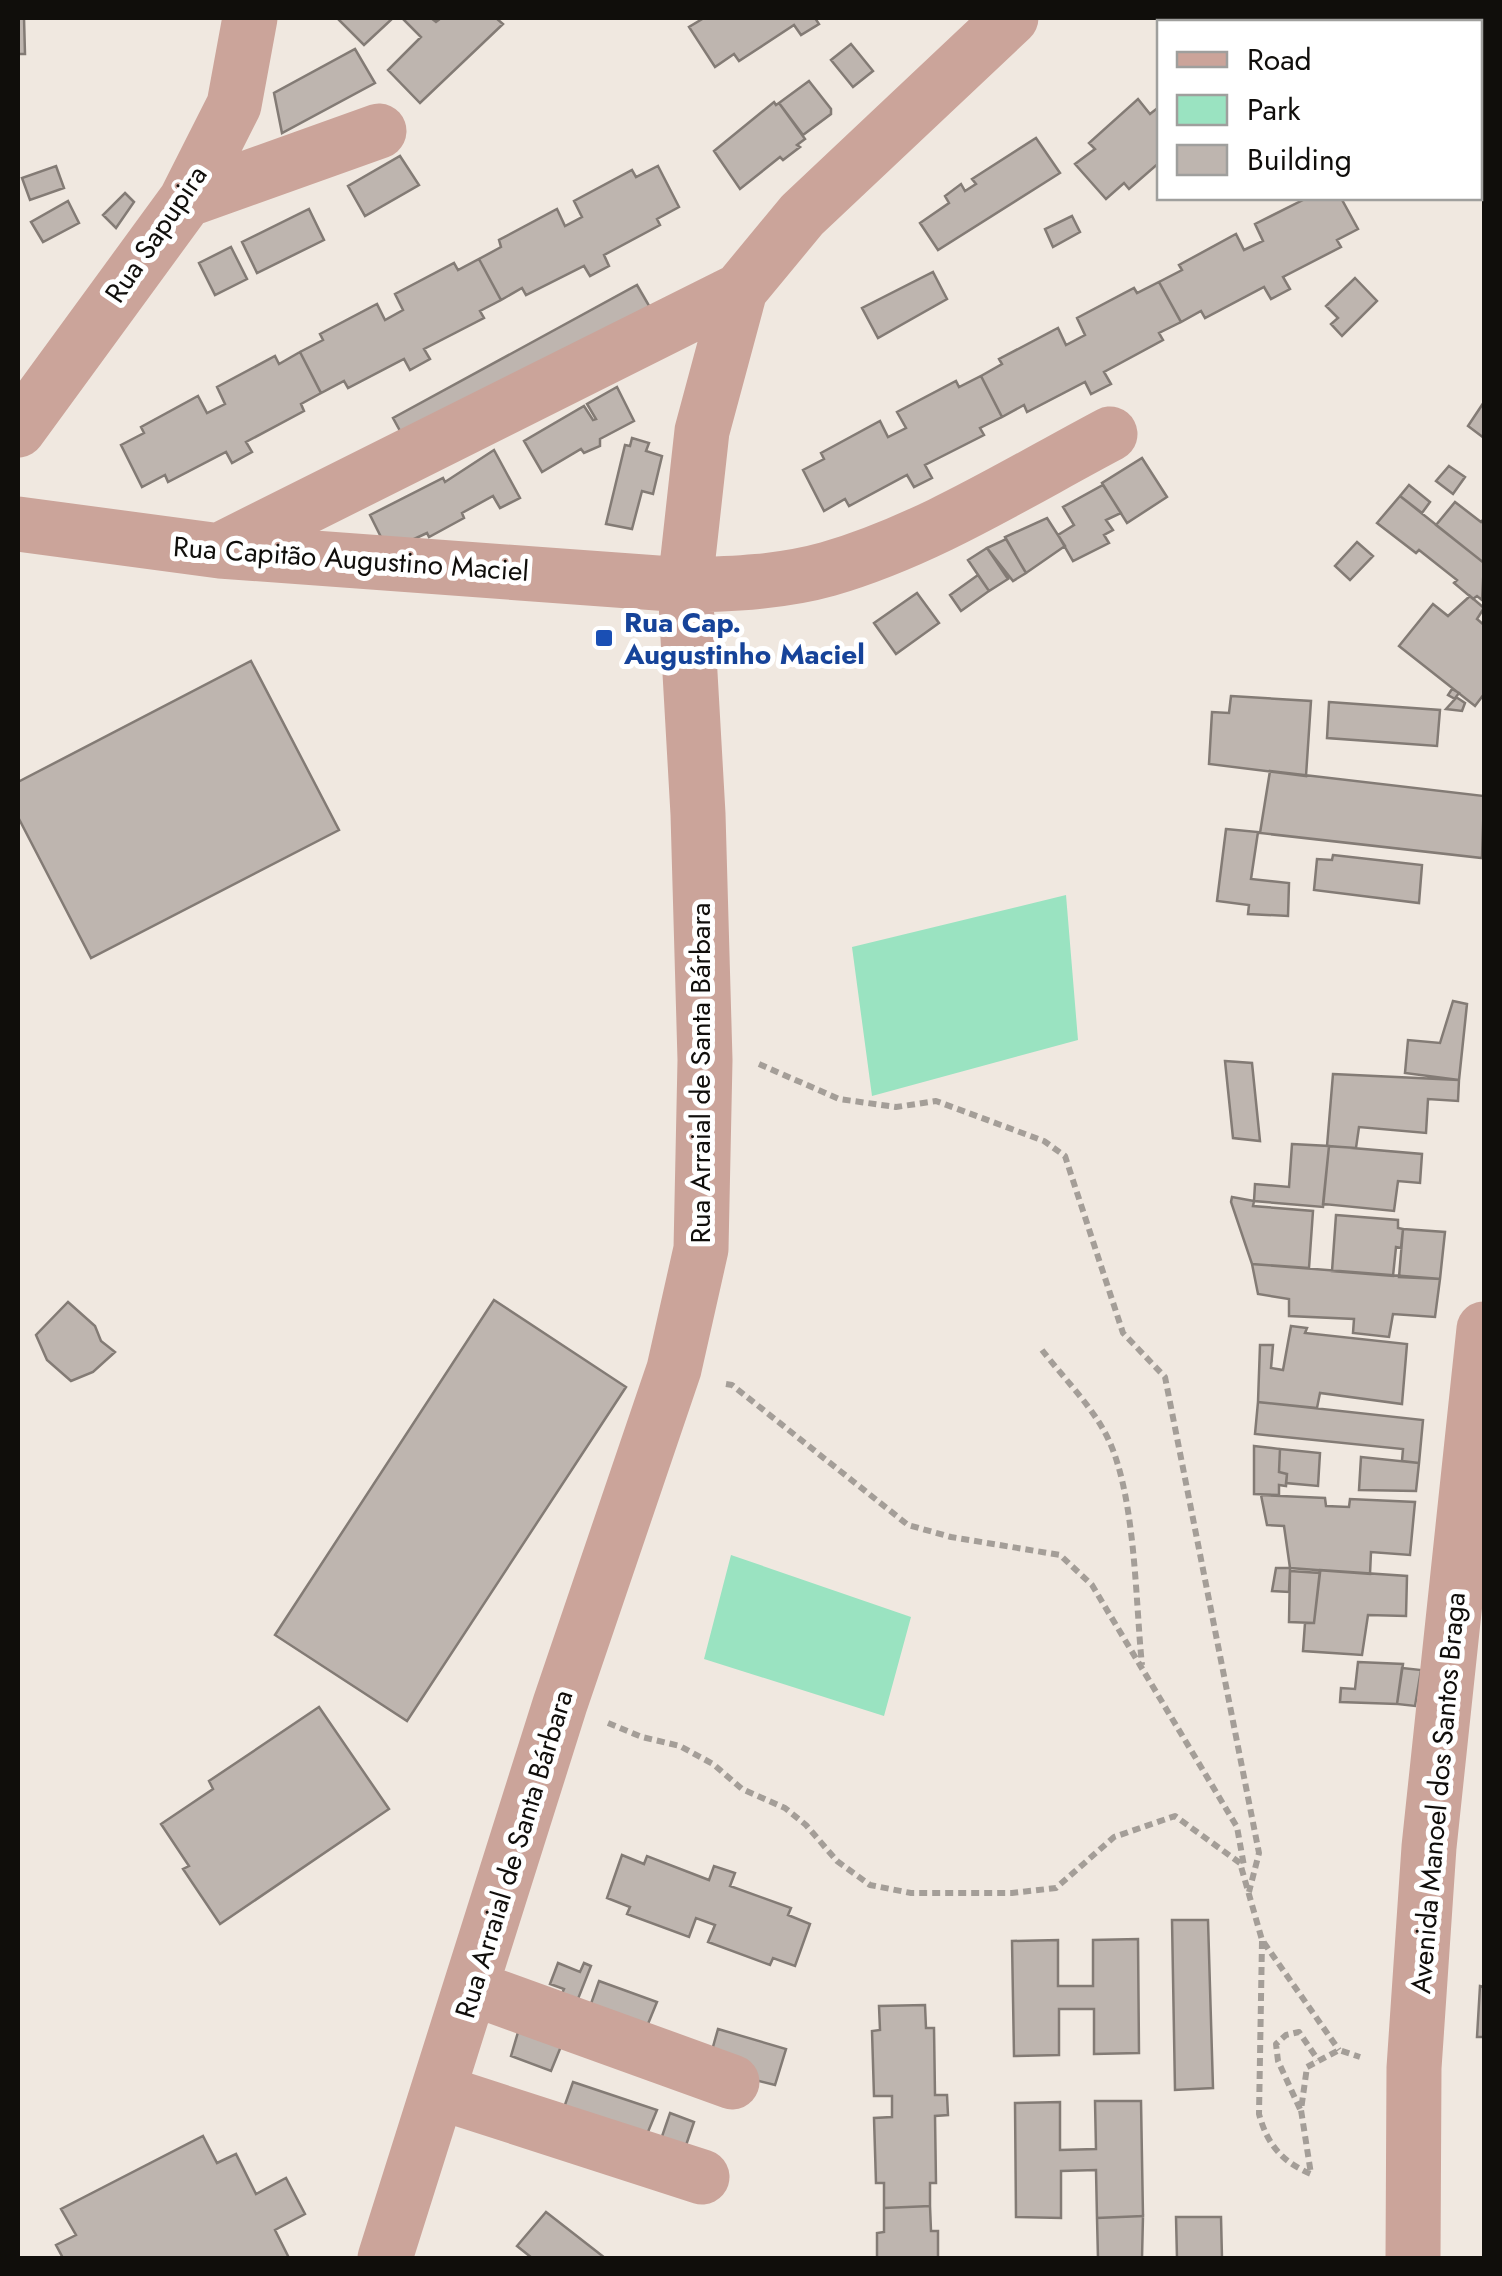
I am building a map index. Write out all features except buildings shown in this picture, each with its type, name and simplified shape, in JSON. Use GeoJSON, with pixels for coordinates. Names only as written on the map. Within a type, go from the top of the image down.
{"type":"FeatureCollection","features":[{"type":"Feature","properties":{"kind":"street","name":"Rua Sapupira"},"geometry":{"type":"LineString","coordinates":[[18,430],[186,200],[234,105],[250,18]]}},
{"type":"Feature","properties":{"kind":"street","name":"Rua Arraial de Santa Bárbara"},"geometry":{"type":"LineString","coordinates":[[385,2258],[560,1704],[674,1370],[701,1249],[705,1060],[698,814],[685,584],[702,431],[740,290],[802,216],[1011,18]]}},
{"type":"Feature","properties":{"kind":"street"},"geometry":{"type":"LineString","coordinates":[[186,200],[379,130]]}},
{"type":"Feature","properties":{"kind":"street"},"geometry":{"type":"LineString","coordinates":[[220,551],[740,290]]}},
{"type":"Feature","properties":{"kind":"street","name":"Rua Capitão Augustino Maciel"},"geometry":{"type":"LineString","coordinates":[[18,524],[220,551],[685,584],[750,584],[828,569],[926,532],[1110,434]]}},
{"type":"Feature","properties":{"kind":"street","name":"Avenida Manoel dos Santos Braga"},"geometry":{"type":"LineString","coordinates":[[1413,2258],[1414,2068],[1430,1847],[1484,1329]]}},
{"type":"Feature","properties":{"kind":"street"},"geometry":{"type":"LineString","coordinates":[[472,1988],[732,2082]]}},
{"type":"Feature","properties":{"kind":"street"},"geometry":{"type":"LineString","coordinates":[[439,2092],[702,2178]]}},
{"type":"Feature","properties":{"kind":"path"},"geometry":{"type":"LineString","coordinates":[[705,1060],[751,1061],[839,1099],[896,1107],[936,1101],[1044,1141],[1066,1156],[1123,1333],[1165,1378],[1258,1854],[1249,1892]]}},
{"type":"Feature","properties":{"kind":"path"},"geometry":{"type":"LineString","coordinates":[[1042,1350],[1104,1431],[1121,1475],[1130,1524],[1143,1671]]}},
{"type":"Feature","properties":{"kind":"path"},"geometry":{"type":"LineString","coordinates":[[674,1370],[732,1385],[908,1525],[951,1537],[1060,1554],[1092,1585],[1237,1827],[1249,1892]]}},
{"type":"Feature","properties":{"kind":"path"},"geometry":{"type":"LineString","coordinates":[[560,1704],[642,1737],[680,1746],[712,1764],[742,1789],[785,1808],[806,1825],[837,1861],[870,1885],[911,1893],[1012,1893],[1056,1888],[1114,1837],[1175,1816],[1240,1862],[1262,1940],[1259,2114],[1266,2138],[1294,2167],[1311,2174],[1300,2110],[1278,2061],[1276,2044],[1286,2035],[1298,2032],[1318,2060]]}},
{"type":"Feature","properties":{"kind":"path"},"geometry":{"type":"LineString","coordinates":[[1262,1940],[1339,2050]]}},
{"type":"Feature","properties":{"kind":"path"},"geometry":{"type":"LineString","coordinates":[[1300,2110],[1308,2067],[1339,2050],[1414,2068]]}},
{"type":"Feature","properties":{"kind":"green space"},"geometry":{"type":"Polygon","coordinates":[[[1066,895],[1078,1040],[872,1096],[852,947],[1066,895]]]}},
{"type":"Feature","properties":{"kind":"green space"},"geometry":{"type":"Polygon","coordinates":[[[731,1555],[911,1617],[884,1716],[704,1659],[731,1555]]]}},
{"type":"Feature","properties":{"kind":"place","name":"Rua Cap. Augustinho Maciel"},"geometry":{"type":"Point","coordinates":[604,638]}}]}
